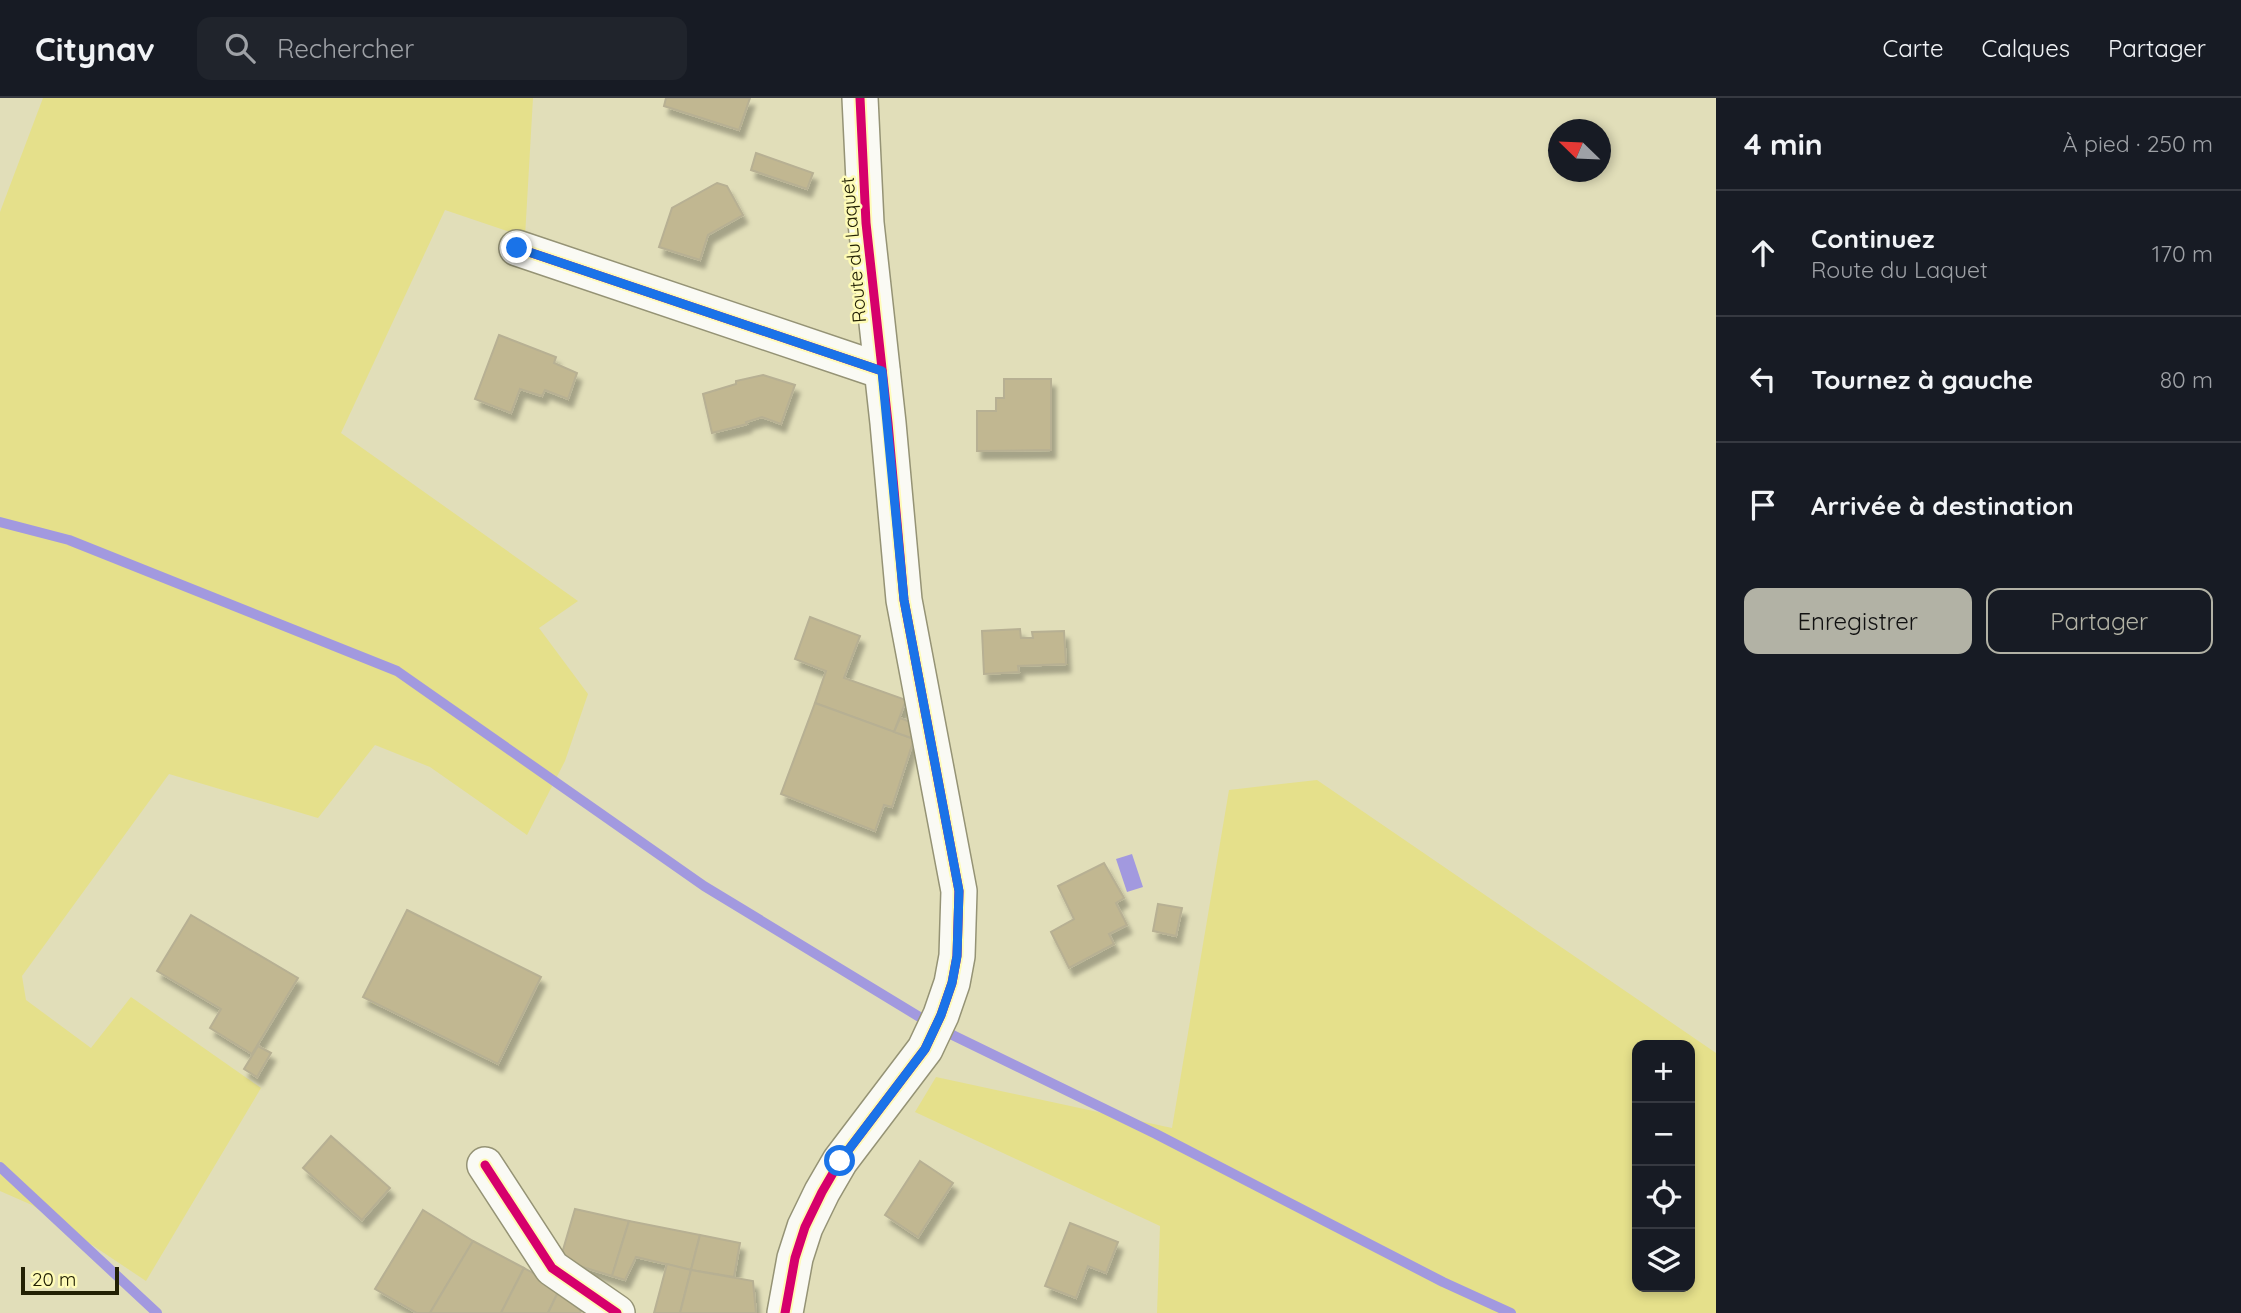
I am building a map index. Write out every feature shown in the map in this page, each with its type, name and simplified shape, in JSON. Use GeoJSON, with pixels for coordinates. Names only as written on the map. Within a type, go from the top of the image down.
{"type":"FeatureCollection","features":[{"type":"Feature","properties":{"kind":"street","name":"Route du Laquet"},"geometry":{"type":"LineString","coordinates":[[785,1313],[794,1258],[821,1192],[840,1161],[925,1049],[941,1015],[952,983],[957,956],[959,891],[904,600],[866,223],[859,98]]}},
{"type":"Feature","properties":{"kind":"street"},"geometry":{"type":"LineString","coordinates":[[517,248],[882,371]]}},
{"type":"Feature","properties":{"kind":"street"},"geometry":{"type":"LineString","coordinates":[[485,1165],[552,1268],[617,1313]]}},
{"type":"Feature","properties":{"kind":"shaded area"},"geometry":{"type":"Polygon","coordinates":[[[43,98],[533,98],[525,237],[445,210],[341,433],[578,601],[539,628],[588,694],[565,761],[527,835],[430,767],[375,745],[318,818],[169,774],[22,976],[26,1000],[91,1048],[131,997],[261,1088],[146,1281],[32,1205],[0,1191],[0,212],[43,98]]]}},
{"type":"Feature","properties":{"kind":"shaded area"},"geometry":{"type":"Polygon","coordinates":[[[1317,780],[1716,1053],[1716,1313],[1157,1313],[1160,1226],[915,1112],[936,1077],[1172,1128],[1229,790],[1317,780]]]}},
{"type":"Feature","properties":{"kind":"shaded area"},"geometry":{"type":"Polygon","coordinates":[[[1132,854],[1143,887],[1127,892],[1116,859],[1132,854]]]}},
{"type":"Feature","properties":{"kind":"building"},"geometry":{"type":"Polygon","coordinates":[[[666,98],[750,98],[739,130],[664,106],[666,98]]]}},
{"type":"Feature","properties":{"kind":"building"},"geometry":{"type":"Polygon","coordinates":[[[756,153],[813,173],[807,189],[751,170],[756,153]]]}},
{"type":"Feature","properties":{"kind":"building"},"geometry":{"type":"Polygon","coordinates":[[[717,183],[727,186],[743,215],[708,235],[700,260],[659,247],[672,208],[717,183]]]}},
{"type":"Feature","properties":{"kind":"building"},"geometry":{"type":"Polygon","coordinates":[[[499,335],[556,357],[554,363],[577,373],[568,399],[545,390],[542,396],[520,389],[511,413],[475,399],[499,335]]]}},
{"type":"Feature","properties":{"kind":"building"},"geometry":{"type":"Polygon","coordinates":[[[763,375],[795,385],[781,424],[762,417],[712,433],[703,394],[736,384],[736,381],[763,375]]]}},
{"type":"Feature","properties":{"kind":"building"},"geometry":{"type":"Polygon","coordinates":[[[1004,379],[1051,379],[1051,450],[977,451],[977,411],[996,411],[996,398],[1004,398],[1004,379]]]}},
{"type":"Feature","properties":{"kind":"building"},"geometry":{"type":"Polygon","coordinates":[[[810,617],[860,636],[844,678],[906,700],[894,732],[815,703],[826,671],[795,659],[810,617]]]}},
{"type":"Feature","properties":{"kind":"building"},"geometry":{"type":"Polygon","coordinates":[[[1020,629],[1021,638],[1033,638],[1032,632],[1064,631],[1066,664],[1018,666],[1019,672],[984,674],[982,631],[1020,629]]]}},
{"type":"Feature","properties":{"kind":"building"},"geometry":{"type":"Polygon","coordinates":[[[815,703],[914,739],[892,807],[884,805],[875,831],[781,794],[815,703]]]}},
{"type":"Feature","properties":{"kind":"building"},"geometry":{"type":"Polygon","coordinates":[[[900,718],[916,724],[914,739],[894,732],[900,718]]]}},
{"type":"Feature","properties":{"kind":"building"},"geometry":{"type":"Polygon","coordinates":[[[1104,863],[1124,898],[1116,903],[1127,925],[1109,934],[1114,944],[1069,968],[1051,932],[1074,919],[1058,886],[1104,863]]]}},
{"type":"Feature","properties":{"kind":"building"},"geometry":{"type":"Polygon","coordinates":[[[1158,904],[1182,908],[1176,936],[1153,931],[1158,904]]]}},
{"type":"Feature","properties":{"kind":"building"},"geometry":{"type":"Polygon","coordinates":[[[407,910],[541,977],[498,1064],[363,997],[407,910]]]}},
{"type":"Feature","properties":{"kind":"building"},"geometry":{"type":"Polygon","coordinates":[[[191,915],[298,978],[252,1054],[210,1028],[221,1009],[157,971],[191,915]]]}},
{"type":"Feature","properties":{"kind":"building"},"geometry":{"type":"Polygon","coordinates":[[[258,1046],[271,1053],[257,1077],[244,1069],[258,1046]]]}},
{"type":"Feature","properties":{"kind":"building"},"geometry":{"type":"Polygon","coordinates":[[[331,1136],[390,1188],[362,1220],[303,1168],[331,1136]]]}},
{"type":"Feature","properties":{"kind":"building"},"geometry":{"type":"Polygon","coordinates":[[[920,1161],[953,1183],[918,1237],[885,1215],[920,1161]]]}},
{"type":"Feature","properties":{"kind":"building"},"geometry":{"type":"Polygon","coordinates":[[[575,1209],[629,1221],[612,1276],[560,1260],[575,1209]]]}},
{"type":"Feature","properties":{"kind":"building"},"geometry":{"type":"Polygon","coordinates":[[[423,1210],[473,1241],[430,1313],[417,1313],[375,1289],[423,1210]]]}},
{"type":"Feature","properties":{"kind":"building"},"geometry":{"type":"Polygon","coordinates":[[[629,1221],[700,1235],[691,1270],[636,1257],[625,1280],[612,1276],[629,1221]]]}},
{"type":"Feature","properties":{"kind":"building"},"geometry":{"type":"Polygon","coordinates":[[[1070,1223],[1118,1242],[1106,1273],[1088,1266],[1076,1298],[1045,1286],[1070,1223]]]}},
{"type":"Feature","properties":{"kind":"building"},"geometry":{"type":"Polygon","coordinates":[[[700,1235],[740,1243],[734,1277],[691,1270],[700,1235]]]}},
{"type":"Feature","properties":{"kind":"building"},"geometry":{"type":"Polygon","coordinates":[[[473,1241],[524,1268],[501,1313],[430,1313],[473,1241]]]}},
{"type":"Feature","properties":{"kind":"building"},"geometry":{"type":"Polygon","coordinates":[[[667,1264],[691,1270],[680,1313],[654,1313],[667,1264]]]}},
{"type":"Feature","properties":{"kind":"building"},"geometry":{"type":"Polygon","coordinates":[[[524,1268],[560,1288],[548,1313],[501,1313],[524,1268]]]}},
{"type":"Feature","properties":{"kind":"building"},"geometry":{"type":"Polygon","coordinates":[[[691,1270],[753,1281],[756,1313],[680,1313],[691,1270]]]}},
{"type":"Feature","properties":{"kind":"building"},"geometry":{"type":"Polygon","coordinates":[[[560,1288],[581,1311],[580,1313],[548,1313],[560,1288]]]}},
{"type":"Feature","properties":{"kind":"waterway"},"geometry":{"type":"LineString","coordinates":[[0,522],[69,540],[397,671],[704,886],[936,1027],[1156,1134],[1443,1282],[1511,1313]]}},
{"type":"Feature","properties":{"kind":"waterway"},"geometry":{"type":"LineString","coordinates":[[0,1167],[157,1313]]}},
{"type":"Feature","properties":{"kind":"cycle path"},"geometry":{"type":"LineString","coordinates":[[785,1313],[795,1258],[805,1227],[840,1161],[925,1049],[941,1015],[952,983],[957,956],[959,891],[904,600],[866,223],[860,98]]}},
{"type":"Feature","properties":{"kind":"cycle path"},"geometry":{"type":"LineString","coordinates":[[517,248],[882,371]]}},
{"type":"Feature","properties":{"kind":"cycle path"},"geometry":{"type":"LineString","coordinates":[[485,1165],[552,1268],[617,1313]]}},
{"type":"Feature","properties":{"kind":"route"},"geometry":{"type":"LineString","coordinates":[[517,248],[882,371],[904,600],[959,891],[957,956],[952,983],[941,1015],[925,1049],[840,1161]]}}]}
